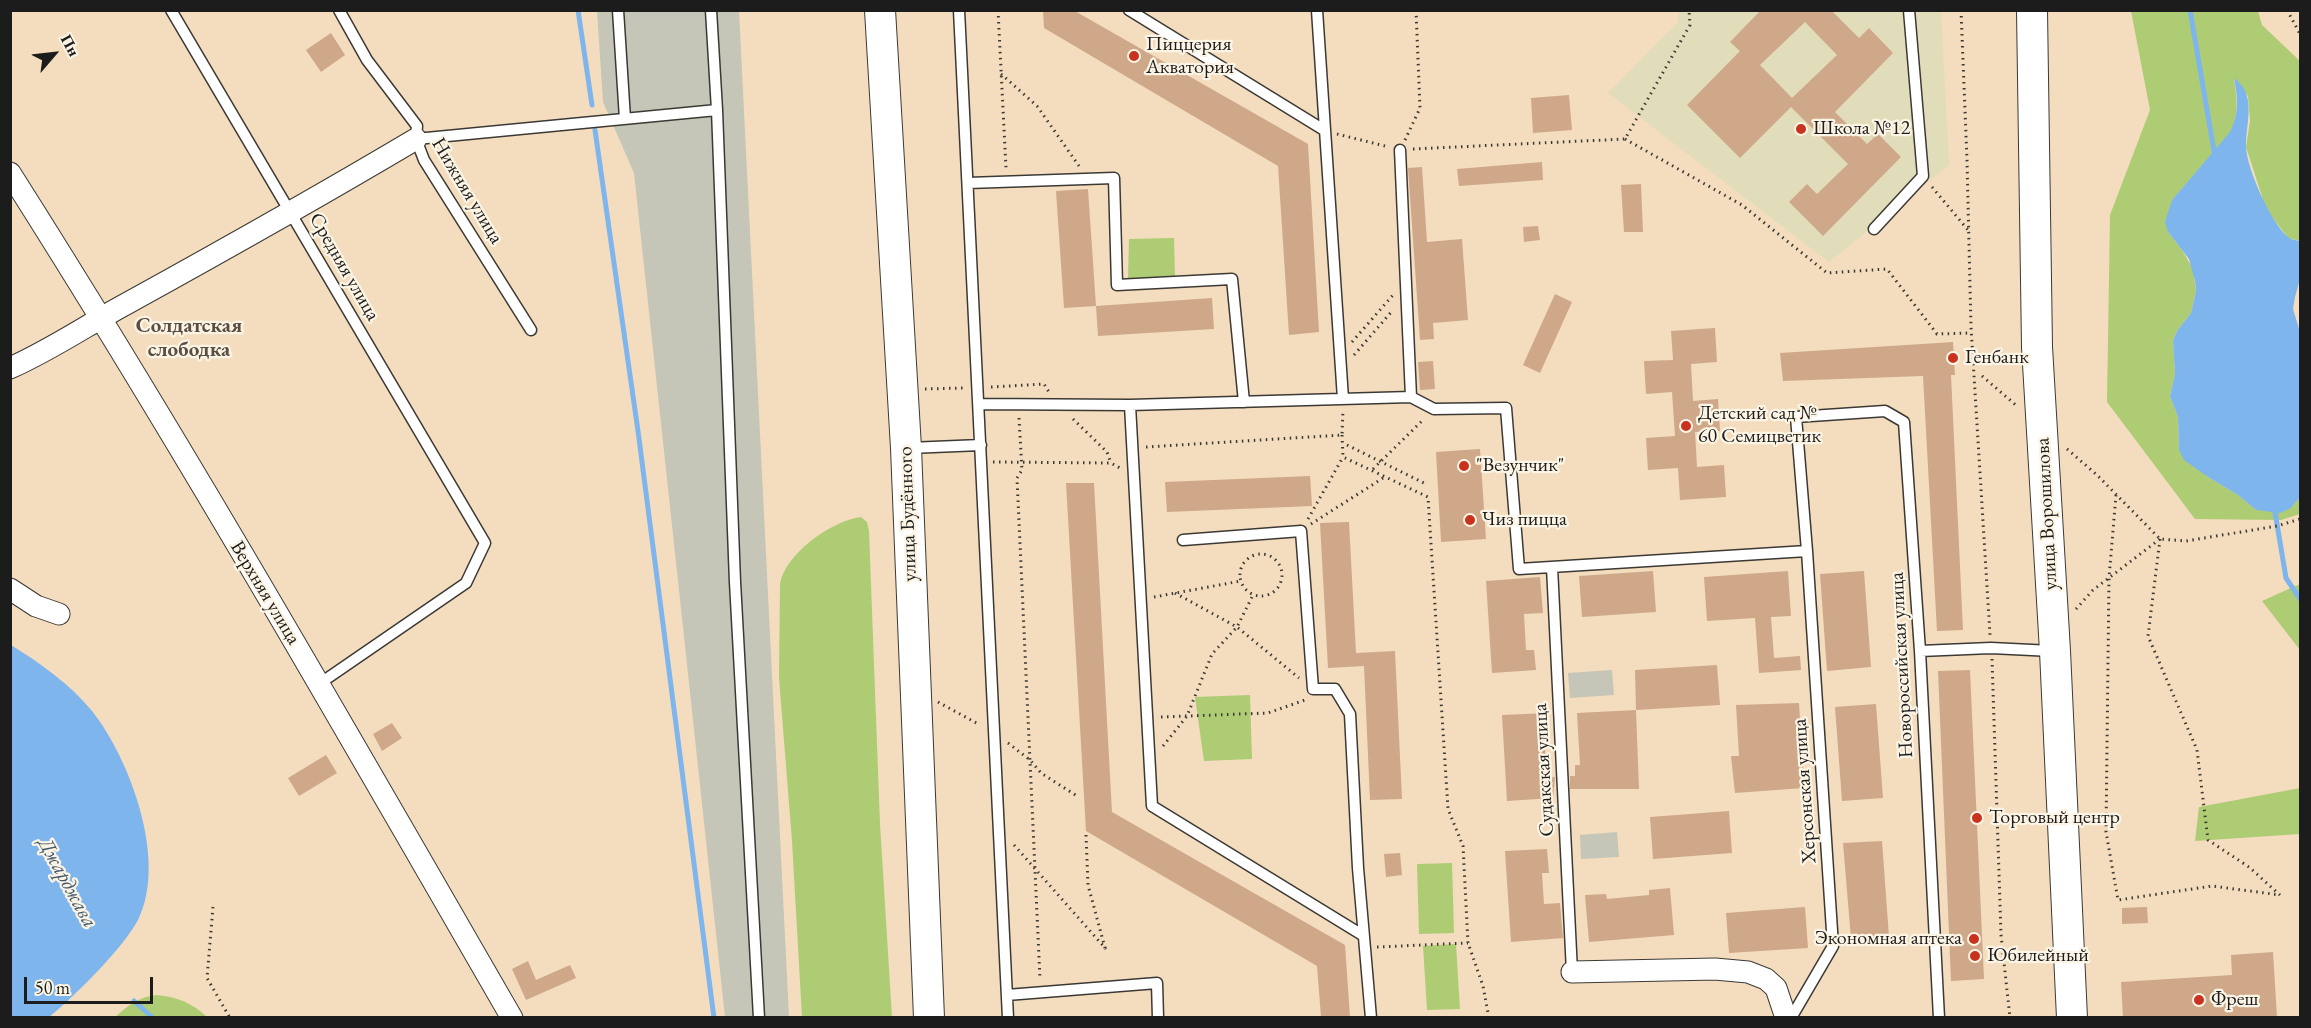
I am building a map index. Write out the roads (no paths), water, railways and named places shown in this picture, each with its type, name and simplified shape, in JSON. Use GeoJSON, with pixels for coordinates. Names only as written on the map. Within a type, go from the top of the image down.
{"type":"FeatureCollection","features":[{"type":"Feature","properties":{"kind":"main road","name":"улица Будённого"},"geometry":{"type":"LineString","coordinates":[[879,10],[906,448],[930,1017]]}},
{"type":"Feature","properties":{"kind":"main road","name":"улица Ворошилова"},"geometry":{"type":"LineString","coordinates":[[2032,10],[2037,347],[2055,651],[2072,1017]]}},
{"type":"Feature","properties":{"kind":"street"},"geometry":{"type":"LineString","coordinates":[[10,368],[31,359],[102,317],[292,213],[416,139]]}},
{"type":"Feature","properties":{"kind":"street","name":"Верхняя улица"},"geometry":{"type":"LineString","coordinates":[[10,173],[102,317],[512,1017]]}},
{"type":"Feature","properties":{"kind":"street"},"geometry":{"type":"LineString","coordinates":[[10,589],[36,606],[59,614]]}},
{"type":"Feature","properties":{"kind":"street"},"geometry":{"type":"LineString","coordinates":[[1572,972],[1714,969],[1748,972],[1766,979],[1776,988],[1786,1017]]}},
{"type":"Feature","properties":{"kind":"lane","name":"Средняя улица"},"geometry":{"type":"LineString","coordinates":[[171,10],[485,543],[466,583],[319,684]]}},
{"type":"Feature","properties":{"kind":"lane","name":"Нижняя улица"},"geometry":{"type":"LineString","coordinates":[[339,10],[367,60],[417,126],[416,139],[424,160],[531,330]]}},
{"type":"Feature","properties":{"kind":"lane"},"geometry":{"type":"LineString","coordinates":[[618,10],[625,119]]}},
{"type":"Feature","properties":{"kind":"lane"},"geometry":{"type":"LineString","coordinates":[[711,10],[717,110],[735,582],[759,1017]]}},
{"type":"Feature","properties":{"kind":"lane"},"geometry":{"type":"LineString","coordinates":[[959,10],[980,404],[1008,1017]]}},
{"type":"Feature","properties":{"kind":"lane"},"geometry":{"type":"LineString","coordinates":[[1129,10],[1324,130]]}},
{"type":"Feature","properties":{"kind":"lane"},"geometry":{"type":"LineString","coordinates":[[1317,10],[1343,399]]}},
{"type":"Feature","properties":{"kind":"lane"},"geometry":{"type":"LineString","coordinates":[[1874,229],[1923,176],[1909,10]]}},
{"type":"Feature","properties":{"kind":"lane"},"geometry":{"type":"LineString","coordinates":[[416,139],[717,110]]}},
{"type":"Feature","properties":{"kind":"lane"},"geometry":{"type":"LineString","coordinates":[[1400,150],[1411,397]]}},
{"type":"Feature","properties":{"kind":"lane"},"geometry":{"type":"LineString","coordinates":[[968,183],[1114,177],[1117,285],[1232,279],[1244,402]]}},
{"type":"Feature","properties":{"kind":"lane"},"geometry":{"type":"LineString","coordinates":[[980,404],[1130,405],[1411,397],[1434,409],[1506,408],[1519,569],[1807,551]]}},
{"type":"Feature","properties":{"kind":"lane"},"geometry":{"type":"LineString","coordinates":[[1130,405],[1152,806],[1364,936]]}},
{"type":"Feature","properties":{"kind":"lane","name":"Новороссийская улица"},"geometry":{"type":"LineString","coordinates":[[1796,417],[1885,411],[1904,422],[1920,651],[1939,1017]]}},
{"type":"Feature","properties":{"kind":"lane","name":"Херсонская улица"},"geometry":{"type":"LineString","coordinates":[[1791,1017],[1833,946],[1796,417]]}},
{"type":"Feature","properties":{"kind":"lane"},"geometry":{"type":"LineString","coordinates":[[906,448],[981,445]]}},
{"type":"Feature","properties":{"kind":"lane"},"geometry":{"type":"LineString","coordinates":[[1183,540],[1301,531],[1313,689],[1335,688],[1350,714],[1371,1017]]}},
{"type":"Feature","properties":{"kind":"lane","name":"Судакская улица"},"geometry":{"type":"LineString","coordinates":[[1552,567],[1572,972]]}},
{"type":"Feature","properties":{"kind":"lane"},"geometry":{"type":"LineString","coordinates":[[1920,651],[1991,648],[2055,651]]}},
{"type":"Feature","properties":{"kind":"lane"},"geometry":{"type":"LineString","coordinates":[[1007,995],[1157,984],[1158,1017]]}},
{"type":"Feature","properties":{"kind":"water"},"geometry":{"type":"Polygon","coordinates":[[[2234,78],[2246,92],[2248,100],[2246,146],[2255,180],[2267,208],[2281,230],[2289,238],[2300,241],[2300,279],[2293,309],[2300,332],[2300,497],[2291,508],[2280,513],[2256,510],[2238,495],[2184,460],[2179,450],[2178,417],[2170,396],[2175,374],[2173,341],[2177,331],[2191,313],[2196,291],[2189,259],[2168,232],[2165,222],[2172,200],[2230,132],[2237,106],[2234,78]]]}},
{"type":"Feature","properties":{"kind":"water"},"geometry":{"type":"Polygon","coordinates":[[[11,645],[44,667],[74,692],[92,711],[106,731],[131,783],[147,841],[149,869],[146,896],[138,920],[122,944],[98,971],[49,1017],[11,1017],[11,645]]]}},
{"type":"Feature","properties":{"kind":"waterway"},"geometry":{"type":"LineString","coordinates":[[578,10],[592,105]]}},
{"type":"Feature","properties":{"kind":"waterway"},"geometry":{"type":"LineString","coordinates":[[2190,10],[2215,157]]}},
{"type":"Feature","properties":{"kind":"waterway"},"geometry":{"type":"LineString","coordinates":[[595,130],[638,431],[714,1018]]}},
{"type":"Feature","properties":{"kind":"waterway"},"geometry":{"type":"LineString","coordinates":[[2274,506],[2286,578],[2300,599]]}},
{"type":"Feature","properties":{"kind":"waterway","name":"Джарджава"},"geometry":{"type":"LineString","coordinates":[[134,1001],[153,1018]]}},
{"type":"Feature","properties":{"kind":"place","name":"Пиццерия Акватория"},"geometry":{"type":"Point","coordinates":[1134,56]}},
{"type":"Feature","properties":{"kind":"place","name":"Школа №12"},"geometry":{"type":"Point","coordinates":[1801,129]}},
{"type":"Feature","properties":{"kind":"place","name":"Генбанк"},"geometry":{"type":"Point","coordinates":[1953,358]}},
{"type":"Feature","properties":{"kind":"place","name":"Детский сад № 60 Семицветик"},"geometry":{"type":"Point","coordinates":[1686,426]}},
{"type":"Feature","properties":{"kind":"place","name":"\"Везунчик\""},"geometry":{"type":"Point","coordinates":[1464,466]}},
{"type":"Feature","properties":{"kind":"place","name":"Чиз пицца"},"geometry":{"type":"Point","coordinates":[1470,520]}},
{"type":"Feature","properties":{"kind":"place","name":"Торговый центр"},"geometry":{"type":"Point","coordinates":[1977,818]}},
{"type":"Feature","properties":{"kind":"place","name":"Экономная аптека"},"geometry":{"type":"Point","coordinates":[1974,939]}},
{"type":"Feature","properties":{"kind":"place","name":"Юбилейный"},"geometry":{"type":"Point","coordinates":[1975,956]}},
{"type":"Feature","properties":{"kind":"place","name":"Фреш"},"geometry":{"type":"Point","coordinates":[2199,1000]}},
{"type":"Feature","properties":{"kind":"district","name":"Солдатская слободка"},"geometry":{"type":"Point","coordinates":[189,338]}}]}
